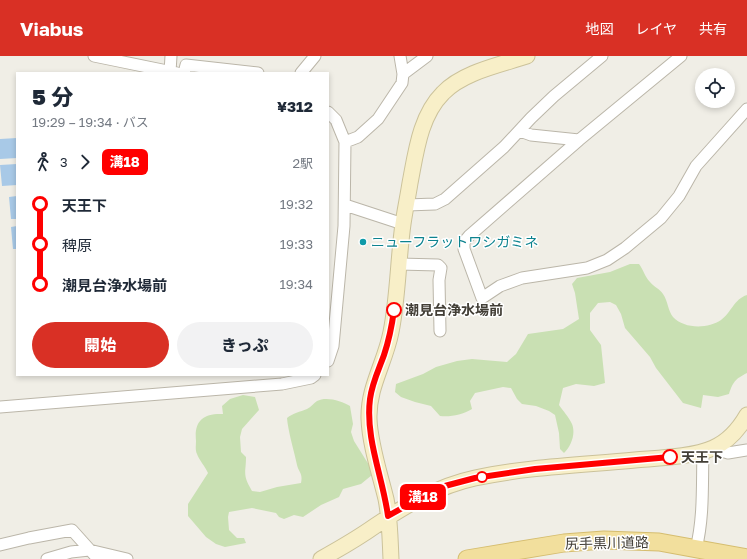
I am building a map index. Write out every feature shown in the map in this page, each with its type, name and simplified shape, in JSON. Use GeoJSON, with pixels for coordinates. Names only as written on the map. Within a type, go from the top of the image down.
{"type":"FeatureCollection","features":[{"type":"Feature","properties":{"kind":"main road","name":"尻手黒川道路"},"geometry":{"type":"LineString","coordinates":[[467,559],[564,543],[604,540],[659,542],[747,558]]}},
{"type":"Feature","properties":{"kind":"street"},"geometry":{"type":"LineString","coordinates":[[94,56],[173,72],[171,56]]}},
{"type":"Feature","properties":{"kind":"street"},"geometry":{"type":"LineString","coordinates":[[302,72],[314,56]]}},
{"type":"Feature","properties":{"kind":"street"},"geometry":{"type":"LineString","coordinates":[[345,142],[358,137],[378,119],[402,83],[403,74],[400,56]]}},
{"type":"Feature","properties":{"kind":"street"},"geometry":{"type":"LineString","coordinates":[[403,74],[427,56]]}},
{"type":"Feature","properties":{"kind":"street"},"geometry":{"type":"LineString","coordinates":[[391,559],[386,500],[370,433],[370,407],[373,387],[391,334],[403,224],[416,150],[425,120],[433,105],[453,84],[471,75],[527,56]]}},
{"type":"Feature","properties":{"kind":"street"},"geometry":{"type":"LineString","coordinates":[[407,205],[435,204],[445,199],[504,147],[554,96],[602,56]]}},
{"type":"Feature","properties":{"kind":"street"},"geometry":{"type":"LineString","coordinates":[[681,56],[579,140],[464,242],[464,249],[482,298],[500,286],[522,278],[586,268],[607,260],[625,248],[661,218],[679,196],[696,166],[747,109]]}},
{"type":"Feature","properties":{"kind":"street"},"geometry":{"type":"LineString","coordinates":[[184,72],[186,65],[249,72]]}},
{"type":"Feature","properties":{"kind":"street"},"geometry":{"type":"LineString","coordinates":[[329,113],[336,120],[345,142],[344,226],[333,346],[329,358]]}},
{"type":"Feature","properties":{"kind":"street"},"geometry":{"type":"LineString","coordinates":[[520,131],[532,135],[579,140]]}},
{"type":"Feature","properties":{"kind":"street"},"geometry":{"type":"LineString","coordinates":[[345,205],[403,224]]}},
{"type":"Feature","properties":{"kind":"street"},"geometry":{"type":"LineString","coordinates":[[399,264],[438,265],[441,268],[439,280],[440,331]]}},
{"type":"Feature","properties":{"kind":"street"},"geometry":{"type":"LineString","coordinates":[[0,407],[282,384],[311,378],[314,376]]}},
{"type":"Feature","properties":{"kind":"street"},"geometry":{"type":"LineString","coordinates":[[321,559],[375,526],[388,516],[441,487],[475,478],[535,469],[665,458],[708,450],[722,443],[732,435],[747,415]]}},
{"type":"Feature","properties":{"kind":"street"},"geometry":{"type":"LineString","coordinates":[[708,450],[728,453],[747,450]]}},
{"type":"Feature","properties":{"kind":"street"},"geometry":{"type":"LineString","coordinates":[[696,548],[701,530],[708,450]]}},
{"type":"Feature","properties":{"kind":"street"},"geometry":{"type":"LineString","coordinates":[[0,545],[72,530],[98,559]]}},
{"type":"Feature","properties":{"kind":"street"},"geometry":{"type":"LineString","coordinates":[[47,559],[71,552],[89,550],[127,559]]}},
{"type":"Feature","properties":{"kind":"green space"},"geometry":{"type":"Polygon","coordinates":[[[630,264],[639,264],[648,280],[663,294],[673,317],[683,324],[690,326],[703,326],[716,323],[724,317],[739,300],[747,295],[747,373],[735,381],[729,394],[718,397],[703,395],[701,408],[683,403],[656,368],[650,357],[625,328],[621,314],[616,305],[610,302],[598,303],[590,313],[590,330],[601,345],[605,383],[594,386],[576,384],[563,388],[559,405],[568,416],[573,428],[571,443],[564,453],[560,449],[559,433],[555,415],[536,406],[522,404],[517,399],[511,388],[503,387],[475,393],[470,401],[472,409],[460,414],[448,416],[440,416],[431,406],[401,397],[395,392],[396,384],[423,374],[436,367],[457,361],[472,359],[507,362],[516,354],[528,334],[563,329],[579,319],[572,284],[577,278],[610,272],[630,264]]]}},
{"type":"Feature","properties":{"kind":"green space"},"geometry":{"type":"Polygon","coordinates":[[[243,395],[255,397],[259,410],[242,429],[240,437],[241,452],[246,457],[246,477],[252,491],[260,492],[277,487],[301,483],[301,475],[297,465],[287,418],[307,409],[317,401],[325,399],[343,402],[350,406],[353,424],[351,432],[354,441],[369,465],[372,475],[361,484],[343,489],[339,497],[321,505],[303,517],[294,515],[284,519],[279,517],[276,513],[252,508],[229,512],[229,530],[237,538],[244,538],[246,543],[225,547],[216,544],[206,537],[188,516],[188,504],[208,473],[196,452],[196,434],[198,423],[201,420],[210,415],[223,414],[222,406],[230,399],[243,395]]]}},
{"type":"Feature","properties":{"kind":"water"},"geometry":{"type":"Polygon","coordinates":[[[16,138],[16,158],[0,159],[0,139],[16,138]]]}},
{"type":"Feature","properties":{"kind":"water"},"geometry":{"type":"Polygon","coordinates":[[[16,164],[16,185],[2,186],[0,165],[16,164]]]}},
{"type":"Feature","properties":{"kind":"water"},"geometry":{"type":"Polygon","coordinates":[[[16,196],[16,219],[11,219],[9,197],[16,196]]]}},
{"type":"Feature","properties":{"kind":"water"},"geometry":{"type":"Polygon","coordinates":[[[16,226],[16,249],[13,249],[11,227],[16,226]]]}},
{"type":"Feature","properties":{"kind":"bus line","name":"溝18"},"geometry":{"type":"LineString","coordinates":[[394,310],[391,334],[370,398],[369,420],[370,433],[386,500],[388,516],[441,487],[475,478],[535,469],[670,457]]}},
{"type":"Feature","properties":{"kind":"place","name":"ニューフラットワシガミネ"},"geometry":{"type":"Point","coordinates":[363,242]}},
{"type":"Feature","properties":{"kind":"place","name":"潮見台浄水場前"},"geometry":{"type":"Point","coordinates":[394,310]}},
{"type":"Feature","properties":{"kind":"place","name":"天王下"},"geometry":{"type":"Point","coordinates":[670,457]}}]}
